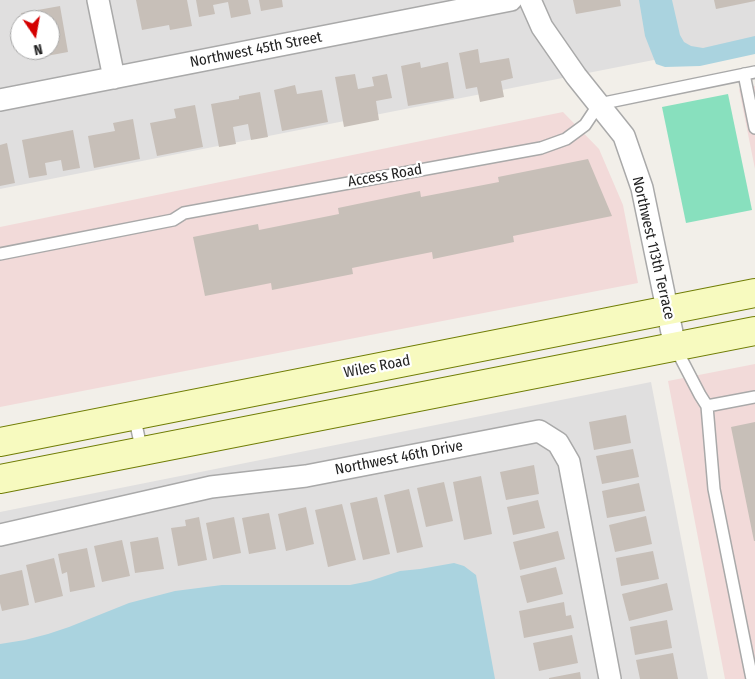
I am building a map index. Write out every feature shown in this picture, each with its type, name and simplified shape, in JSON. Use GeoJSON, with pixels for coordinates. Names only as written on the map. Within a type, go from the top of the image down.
{"type":"FeatureCollection","features":[{"type":"Feature","properties":{"kind":"main road","name":"Wiles Road"},"geometry":{"type":"LineString","coordinates":[[0,442],[755,293]]}},
{"type":"Feature","properties":{"kind":"main road"},"geometry":{"type":"LineString","coordinates":[[0,480],[755,331]]}},
{"type":"Feature","properties":{"kind":"street"},"geometry":{"type":"LineString","coordinates":[[98,0],[114,78]]}},
{"type":"Feature","properties":{"kind":"street","name":"Northwest 45th Street"},"geometry":{"type":"LineString","coordinates":[[0,100],[511,0]]}},
{"type":"Feature","properties":{"kind":"street","name":"Northwest 113th Terrace"},"geometry":{"type":"LineString","coordinates":[[530,0],[542,26],[576,76],[624,136],[642,188],[675,347]]}},
{"type":"Feature","properties":{"kind":"street","name":"Northwest 46th Drive"},"geometry":{"type":"LineString","coordinates":[[0,534],[211,487],[306,476],[539,431],[558,444],[569,462],[610,679]]}},
{"type":"Feature","properties":{"kind":"lane"},"geometry":{"type":"LineString","coordinates":[[598,104],[750,73],[755,128]]}},
{"type":"Feature","properties":{"kind":"lane","name":"Access Road"},"geometry":{"type":"LineString","coordinates":[[0,254],[173,220],[184,213],[541,148],[566,138],[585,125],[598,104]]}},
{"type":"Feature","properties":{"kind":"lane"},"geometry":{"type":"LineString","coordinates":[[675,347],[700,395],[708,406],[714,488],[752,679]]}},
{"type":"Feature","properties":{"kind":"lane"},"geometry":{"type":"LineString","coordinates":[[708,406],[755,397]]}},
{"type":"Feature","properties":{"kind":"lane"},"geometry":{"type":"LineString","coordinates":[[134,415],[142,452]]}},
{"type":"Feature","properties":{"kind":"shaded area"},"geometry":{"type":"Polygon","coordinates":[[[0,0],[755,0],[755,40],[0,189],[0,0]]]}},
{"type":"Feature","properties":{"kind":"shaded area"},"geometry":{"type":"Polygon","coordinates":[[[755,86],[755,169],[739,89],[755,86]]]}},
{"type":"Feature","properties":{"kind":"shaded area"},"geometry":{"type":"Polygon","coordinates":[[[563,112],[599,149],[623,205],[638,283],[0,407],[0,227],[563,112]]]}},
{"type":"Feature","properties":{"kind":"shaded area"},"geometry":{"type":"Polygon","coordinates":[[[755,364],[755,679],[725,679],[668,381],[755,364]]]}},
{"type":"Feature","properties":{"kind":"shaded area"},"geometry":{"type":"Polygon","coordinates":[[[651,382],[708,679],[0,679],[0,512],[651,382]]]}},
{"type":"Feature","properties":{"kind":"green space"},"geometry":{"type":"Polygon","coordinates":[[[728,94],[752,210],[686,223],[662,107],[728,94]]]}},
{"type":"Feature","properties":{"kind":"water"},"geometry":{"type":"Polygon","coordinates":[[[639,0],[672,0],[680,35],[684,42],[691,46],[703,48],[755,36],[755,54],[700,66],[665,67],[656,64],[645,36],[639,0]]]}},
{"type":"Feature","properties":{"kind":"water"},"geometry":{"type":"Polygon","coordinates":[[[454,563],[464,566],[476,575],[495,679],[0,679],[0,644],[48,634],[129,603],[175,591],[222,585],[350,585],[370,581],[400,571],[454,563]]]}},
{"type":"Feature","properties":{"kind":"building"},"geometry":{"type":"Polygon","coordinates":[[[136,0],[187,0],[192,26],[170,30],[169,25],[142,30],[136,0]]]}},
{"type":"Feature","properties":{"kind":"building"},"geometry":{"type":"Polygon","coordinates":[[[196,0],[248,0],[251,14],[231,18],[228,2],[213,5],[215,14],[199,17],[196,0]]]}},
{"type":"Feature","properties":{"kind":"building"},"geometry":{"type":"Polygon","coordinates":[[[259,0],[282,0],[283,7],[261,11],[259,0]]]}},
{"type":"Feature","properties":{"kind":"building"},"geometry":{"type":"Polygon","coordinates":[[[573,0],[620,0],[621,6],[576,14],[573,0]]]}},
{"type":"Feature","properties":{"kind":"building"},"geometry":{"type":"Polygon","coordinates":[[[714,0],[755,0],[755,1],[716,9],[714,0]]]}},
{"type":"Feature","properties":{"kind":"building"},"geometry":{"type":"Polygon","coordinates":[[[60,6],[68,52],[60,53],[60,10],[38,10],[60,6]]]}},
{"type":"Feature","properties":{"kind":"building"},"geometry":{"type":"Polygon","coordinates":[[[478,49],[480,63],[509,58],[513,78],[501,81],[504,97],[480,102],[477,87],[466,89],[459,53],[478,49]]]}},
{"type":"Feature","properties":{"kind":"building"},"geometry":{"type":"Polygon","coordinates":[[[420,62],[421,68],[448,62],[454,98],[408,106],[401,66],[420,62]]]}},
{"type":"Feature","properties":{"kind":"building"},"geometry":{"type":"Polygon","coordinates":[[[355,74],[358,89],[374,86],[372,77],[387,74],[392,98],[376,101],[379,120],[344,127],[335,77],[355,74]]]}},
{"type":"Feature","properties":{"kind":"building"},"geometry":{"type":"Polygon","coordinates":[[[295,85],[297,94],[322,90],[328,122],[282,131],[274,90],[295,85]]]}},
{"type":"Feature","properties":{"kind":"building"},"geometry":{"type":"Polygon","coordinates":[[[260,92],[268,137],[251,140],[248,124],[233,127],[236,144],[219,147],[211,104],[239,99],[239,96],[260,92]]]}},
{"type":"Feature","properties":{"kind":"building"},"geometry":{"type":"Polygon","coordinates":[[[195,105],[203,147],[157,156],[150,123],[176,118],[174,109],[195,105]]]}},
{"type":"Feature","properties":{"kind":"building"},"geometry":{"type":"Polygon","coordinates":[[[133,119],[140,159],[94,168],[88,136],[115,131],[113,123],[133,119]]]}},
{"type":"Feature","properties":{"kind":"building"},"geometry":{"type":"Polygon","coordinates":[[[73,130],[80,168],[63,171],[61,160],[45,163],[47,175],[29,178],[22,140],[73,130]]]}},
{"type":"Feature","properties":{"kind":"building"},"geometry":{"type":"Polygon","coordinates":[[[7,143],[15,183],[0,186],[0,145],[7,143]]]}},
{"type":"Feature","properties":{"kind":"building"},"geometry":{"type":"Polygon","coordinates":[[[588,159],[612,216],[513,236],[514,242],[433,259],[432,252],[352,268],[353,274],[272,290],[271,283],[205,296],[193,237],[258,224],[259,230],[339,214],[338,208],[420,191],[421,197],[499,182],[498,177],[588,159]]]}},
{"type":"Feature","properties":{"kind":"building"},"geometry":{"type":"Polygon","coordinates":[[[626,415],[631,443],[594,450],[589,422],[626,415]]]}},
{"type":"Feature","properties":{"kind":"building"},"geometry":{"type":"Polygon","coordinates":[[[755,422],[755,541],[754,541],[731,427],[755,422]]]}},
{"type":"Feature","properties":{"kind":"building"},"geometry":{"type":"Polygon","coordinates":[[[633,449],[639,477],[602,484],[596,456],[633,449]]]}},
{"type":"Feature","properties":{"kind":"building"},"geometry":{"type":"Polygon","coordinates":[[[534,465],[539,494],[506,500],[500,472],[534,465]]]}},
{"type":"Feature","properties":{"kind":"building"},"geometry":{"type":"Polygon","coordinates":[[[481,476],[492,534],[464,540],[453,482],[481,476]]]}},
{"type":"Feature","properties":{"kind":"building"},"geometry":{"type":"Polygon","coordinates":[[[444,482],[453,521],[426,527],[417,488],[444,482]]]}},
{"type":"Feature","properties":{"kind":"building"},"geometry":{"type":"Polygon","coordinates":[[[639,483],[645,511],[607,518],[602,491],[639,483]]]}},
{"type":"Feature","properties":{"kind":"building"},"geometry":{"type":"Polygon","coordinates":[[[409,489],[423,547],[397,553],[384,495],[409,489]]]}},
{"type":"Feature","properties":{"kind":"building"},"geometry":{"type":"Polygon","coordinates":[[[377,497],[390,554],[363,560],[350,503],[377,497]]]}},
{"type":"Feature","properties":{"kind":"building"},"geometry":{"type":"Polygon","coordinates":[[[538,500],[545,528],[513,535],[507,507],[538,500]]]}},
{"type":"Feature","properties":{"kind":"building"},"geometry":{"type":"Polygon","coordinates":[[[342,504],[356,560],[328,567],[315,510],[342,504]]]}},
{"type":"Feature","properties":{"kind":"building"},"geometry":{"type":"Polygon","coordinates":[[[306,507],[314,544],[286,551],[278,514],[306,507]]]}},
{"type":"Feature","properties":{"kind":"building"},"geometry":{"type":"Polygon","coordinates":[[[269,513],[276,549],[249,554],[242,518],[269,513]]]}},
{"type":"Feature","properties":{"kind":"building"},"geometry":{"type":"Polygon","coordinates":[[[646,516],[652,544],[615,552],[609,525],[646,516]]]}},
{"type":"Feature","properties":{"kind":"building"},"geometry":{"type":"Polygon","coordinates":[[[199,517],[207,560],[178,566],[171,528],[186,526],[185,520],[199,517]]]}},
{"type":"Feature","properties":{"kind":"building"},"geometry":{"type":"Polygon","coordinates":[[[234,517],[241,553],[213,559],[206,523],[234,517]]]}},
{"type":"Feature","properties":{"kind":"building"},"geometry":{"type":"Polygon","coordinates":[[[558,531],[565,559],[520,570],[513,542],[558,531]]]}},
{"type":"Feature","properties":{"kind":"building"},"geometry":{"type":"Polygon","coordinates":[[[158,537],[164,569],[135,573],[130,542],[158,537]]]}},
{"type":"Feature","properties":{"kind":"building"},"geometry":{"type":"Polygon","coordinates":[[[122,540],[130,576],[102,582],[94,546],[122,540]]]}},
{"type":"Feature","properties":{"kind":"building"},"geometry":{"type":"Polygon","coordinates":[[[87,548],[95,587],[70,592],[67,572],[62,574],[58,554],[87,548]]]}},
{"type":"Feature","properties":{"kind":"building"},"geometry":{"type":"Polygon","coordinates":[[[653,551],[659,579],[621,586],[616,558],[653,551]]]}},
{"type":"Feature","properties":{"kind":"building"},"geometry":{"type":"Polygon","coordinates":[[[54,558],[63,596],[35,603],[26,565],[54,558]]]}},
{"type":"Feature","properties":{"kind":"building"},"geometry":{"type":"Polygon","coordinates":[[[556,567],[563,594],[527,603],[520,576],[556,567]]]}},
{"type":"Feature","properties":{"kind":"building"},"geometry":{"type":"Polygon","coordinates":[[[22,570],[29,605],[2,611],[0,603],[0,575],[22,570]]]}},
{"type":"Feature","properties":{"kind":"building"},"geometry":{"type":"Polygon","coordinates":[[[667,583],[673,610],[629,621],[622,594],[667,583]]]}},
{"type":"Feature","properties":{"kind":"building"},"geometry":{"type":"Polygon","coordinates":[[[564,602],[566,616],[571,615],[574,628],[524,638],[519,611],[564,602]]]}},
{"type":"Feature","properties":{"kind":"building"},"geometry":{"type":"Polygon","coordinates":[[[667,620],[672,648],[635,655],[630,627],[667,620]]]}},
{"type":"Feature","properties":{"kind":"building"},"geometry":{"type":"Polygon","coordinates":[[[572,635],[578,663],[539,671],[533,643],[572,635]]]}},
{"type":"Feature","properties":{"kind":"building"},"geometry":{"type":"Polygon","coordinates":[[[673,653],[678,679],[640,679],[636,660],[673,653]]]}},
{"type":"Feature","properties":{"kind":"building"},"geometry":{"type":"Polygon","coordinates":[[[580,672],[581,679],[549,679],[549,678],[580,672]]]}}]}
